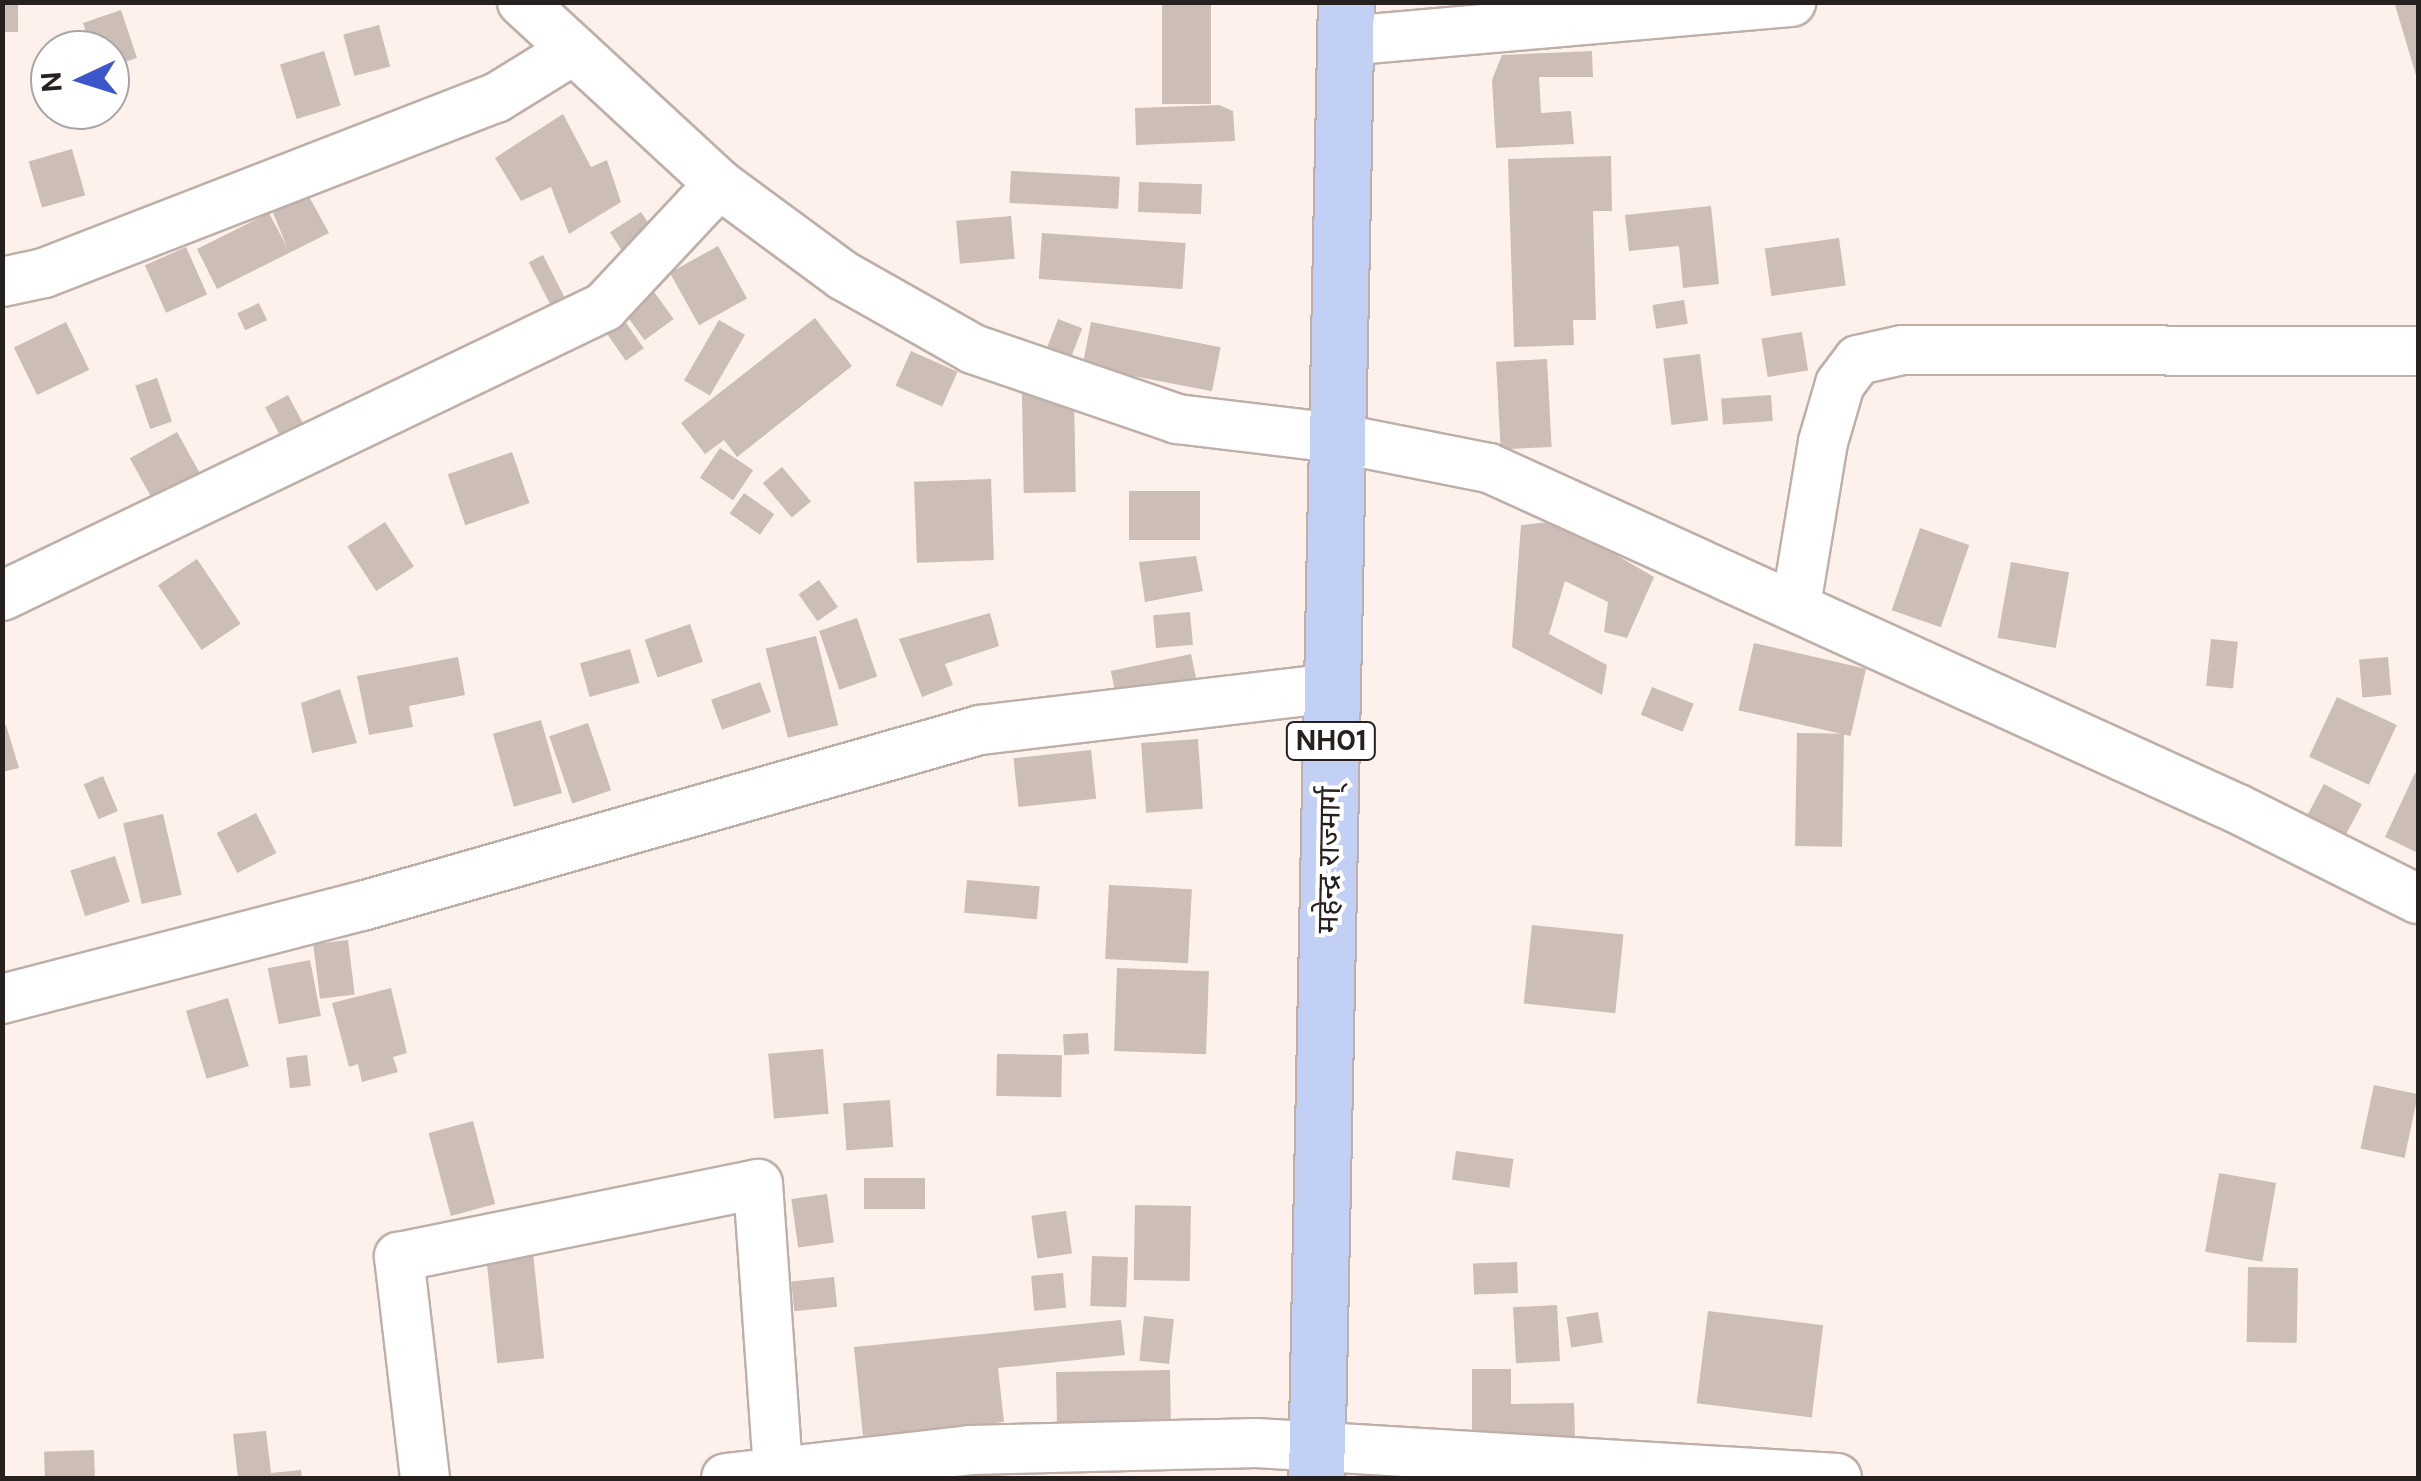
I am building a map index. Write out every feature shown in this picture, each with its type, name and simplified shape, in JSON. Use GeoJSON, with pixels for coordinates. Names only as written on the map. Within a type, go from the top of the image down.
{"type":"FeatureCollection","features":[{"type":"Feature","properties":{"kind":"highway","name":"महेन्द्र राज्मार्ग्"},"geometry":{"type":"LineString","coordinates":[[1316,1461],[1346,22]]}},
{"type":"Feature","properties":{"kind":"street"},"geometry":{"type":"LineString","coordinates":[[522,2],[719,184],[844,276],[973,349],[1178,419],[1337,438],[1489,468],[1796,605],[2418,899]]}},
{"type":"Feature","properties":{"kind":"street"},"geometry":{"type":"LineString","coordinates":[[1346,22],[1791,2]]}},
{"type":"Feature","properties":{"kind":"street"},"geometry":{"type":"LineString","coordinates":[[2,282],[44,273],[496,98],[572,51]]}},
{"type":"Feature","properties":{"kind":"street"},"geometry":{"type":"LineString","coordinates":[[2,596],[604,307],[719,184]]}},
{"type":"Feature","properties":{"kind":"street"},"geometry":{"type":"LineString","coordinates":[[1796,605],[1823,442],[1840,384],[1858,360],[1902,350],[2418,350]]}},
{"type":"Feature","properties":{"kind":"street"},"geometry":{"type":"LineString","coordinates":[[2,999],[362,906],[980,730],[1332,688]]}},
{"type":"Feature","properties":{"kind":"street"},"geometry":{"type":"LineString","coordinates":[[426,1478],[399,1257],[758,1184],[778,1472]]}},
{"type":"Feature","properties":{"kind":"street"},"geometry":{"type":"LineString","coordinates":[[726,1478],[970,1450],[1836,1478]]}},
{"type":"Feature","properties":{"kind":"building"},"geometry":{"type":"Polygon","coordinates":[[[2,2],[18,2],[18,32],[2,32],[2,2]]]}},
{"type":"Feature","properties":{"kind":"building"},"geometry":{"type":"Polygon","coordinates":[[[1162,2],[1211,2],[1211,104],[1162,104],[1162,2]]]}},
{"type":"Feature","properties":{"kind":"building"},"geometry":{"type":"Polygon","coordinates":[[[2418,2],[2418,82],[2395,5],[2418,2]]]}},
{"type":"Feature","properties":{"kind":"building"},"geometry":{"type":"Polygon","coordinates":[[[121,10],[128,30],[85,30],[83,23],[121,10]]]}},
{"type":"Feature","properties":{"kind":"building"},"geometry":{"type":"Polygon","coordinates":[[[379,25],[390,67],[354,76],[343,35],[379,25]]]}},
{"type":"Feature","properties":{"kind":"building"},"geometry":{"type":"Polygon","coordinates":[[[130,37],[137,58],[130,60],[130,37]]]}},
{"type":"Feature","properties":{"kind":"building"},"geometry":{"type":"Polygon","coordinates":[[[324,51],[341,106],[297,119],[280,64],[324,51]]]}},
{"type":"Feature","properties":{"kind":"building"},"geometry":{"type":"Polygon","coordinates":[[[1592,51],[1593,77],[1539,77],[1541,113],[1571,111],[1574,144],[1496,148],[1492,80],[1502,55],[1592,51]]]}},
{"type":"Feature","properties":{"kind":"building"},"geometry":{"type":"Polygon","coordinates":[[[1219,105],[1233,111],[1235,141],[1136,145],[1135,108],[1219,105]]]}},
{"type":"Feature","properties":{"kind":"building"},"geometry":{"type":"Polygon","coordinates":[[[563,114],[591,167],[607,160],[621,202],[569,234],[551,187],[521,201],[495,158],[563,114]]]}},
{"type":"Feature","properties":{"kind":"building"},"geometry":{"type":"Polygon","coordinates":[[[72,149],[85,195],[42,208],[29,161],[72,149]]]}},
{"type":"Feature","properties":{"kind":"building"},"geometry":{"type":"Polygon","coordinates":[[[1611,156],[1612,211],[1593,211],[1596,320],[1573,320],[1574,345],[1514,347],[1508,159],[1611,156]]]}},
{"type":"Feature","properties":{"kind":"building"},"geometry":{"type":"Polygon","coordinates":[[[1011,171],[1120,177],[1118,209],[1009,203],[1011,171]]]}},
{"type":"Feature","properties":{"kind":"building"},"geometry":{"type":"Polygon","coordinates":[[[1139,182],[1202,184],[1201,214],[1138,212],[1139,182]]]}},
{"type":"Feature","properties":{"kind":"building"},"geometry":{"type":"Polygon","coordinates":[[[307,193],[329,233],[217,289],[197,249],[269,213],[287,247],[273,213],[307,193]]]}},
{"type":"Feature","properties":{"kind":"building"},"geometry":{"type":"Polygon","coordinates":[[[1711,206],[1719,284],[1683,288],[1679,246],[1629,251],[1625,215],[1711,206]]]}},
{"type":"Feature","properties":{"kind":"building"},"geometry":{"type":"Polygon","coordinates":[[[641,212],[662,244],[631,264],[610,232],[641,212]]]}},
{"type":"Feature","properties":{"kind":"building"},"geometry":{"type":"Polygon","coordinates":[[[1011,216],[1015,259],[960,264],[956,221],[1011,216]]]}},
{"type":"Feature","properties":{"kind":"building"},"geometry":{"type":"Polygon","coordinates":[[[1042,233],[1186,243],[1182,289],[1039,279],[1042,233]]]}},
{"type":"Feature","properties":{"kind":"building"},"geometry":{"type":"Polygon","coordinates":[[[1839,238],[1846,286],[1771,296],[1765,248],[1839,238]]]}},
{"type":"Feature","properties":{"kind":"building"},"geometry":{"type":"Polygon","coordinates":[[[718,246],[747,298],[699,325],[670,273],[718,246]]]}},
{"type":"Feature","properties":{"kind":"building"},"geometry":{"type":"Polygon","coordinates":[[[186,247],[207,295],[166,313],[145,265],[186,247]]]}},
{"type":"Feature","properties":{"kind":"building"},"geometry":{"type":"Polygon","coordinates":[[[543,255],[565,298],[551,305],[529,262],[543,255]]]}},
{"type":"Feature","properties":{"kind":"building"},"geometry":{"type":"Polygon","coordinates":[[[649,285],[674,319],[645,340],[620,306],[649,285]]]}},
{"type":"Feature","properties":{"kind":"building"},"geometry":{"type":"Polygon","coordinates":[[[1684,300],[1688,324],[1656,329],[1652,305],[1684,300]]]}},
{"type":"Feature","properties":{"kind":"building"},"geometry":{"type":"Polygon","coordinates":[[[259,303],[267,320],[245,330],[237,313],[259,303]]]}},
{"type":"Feature","properties":{"kind":"building"},"geometry":{"type":"Polygon","coordinates":[[[622,317],[644,348],[626,361],[604,330],[622,317]]]}},
{"type":"Feature","properties":{"kind":"building"},"geometry":{"type":"Polygon","coordinates":[[[815,318],[852,366],[737,457],[724,440],[705,454],[681,423],[815,318]]]}},
{"type":"Feature","properties":{"kind":"building"},"geometry":{"type":"Polygon","coordinates":[[[1058,319],[1082,328],[1068,367],[1043,357],[1058,319]]]}},
{"type":"Feature","properties":{"kind":"building"},"geometry":{"type":"Polygon","coordinates":[[[719,320],[745,335],[710,396],[684,381],[719,320]]]}},
{"type":"Feature","properties":{"kind":"building"},"geometry":{"type":"Polygon","coordinates":[[[66,322],[89,370],[37,395],[14,347],[66,322]]]}},
{"type":"Feature","properties":{"kind":"building"},"geometry":{"type":"Polygon","coordinates":[[[1091,322],[1221,347],[1212,391],[1082,366],[1091,322]]]}},
{"type":"Feature","properties":{"kind":"building"},"geometry":{"type":"Polygon","coordinates":[[[1802,332],[1808,371],[1768,377],[1762,338],[1802,332]]]}},
{"type":"Feature","properties":{"kind":"building"},"geometry":{"type":"Polygon","coordinates":[[[911,351],[958,372],[942,406],[896,386],[911,351]]]}},
{"type":"Feature","properties":{"kind":"building"},"geometry":{"type":"Polygon","coordinates":[[[1700,354],[1708,421],[1671,425],[1663,359],[1700,354]]]}},
{"type":"Feature","properties":{"kind":"building"},"geometry":{"type":"Polygon","coordinates":[[[1547,359],[1552,447],[1501,450],[1496,362],[1547,359]]]}},
{"type":"Feature","properties":{"kind":"building"},"geometry":{"type":"Polygon","coordinates":[[[157,378],[172,421],[150,429],[135,385],[157,378]]]}},
{"type":"Feature","properties":{"kind":"building"},"geometry":{"type":"Polygon","coordinates":[[[1074,393],[1076,492],[1024,493],[1022,394],[1074,393]]]}},
{"type":"Feature","properties":{"kind":"building"},"geometry":{"type":"Polygon","coordinates":[[[288,395],[309,435],[286,447],[265,407],[288,395]]]}},
{"type":"Feature","properties":{"kind":"building"},"geometry":{"type":"Polygon","coordinates":[[[1771,395],[1773,421],[1723,424],[1721,398],[1771,395]]]}},
{"type":"Feature","properties":{"kind":"building"},"geometry":{"type":"Polygon","coordinates":[[[177,432],[202,477],[155,504],[130,458],[177,432]]]}},
{"type":"Feature","properties":{"kind":"building"},"geometry":{"type":"Polygon","coordinates":[[[720,448],[753,470],[733,500],[700,478],[720,448]]]}},
{"type":"Feature","properties":{"kind":"building"},"geometry":{"type":"Polygon","coordinates":[[[512,452],[530,503],[465,525],[448,474],[512,452]]]}},
{"type":"Feature","properties":{"kind":"building"},"geometry":{"type":"Polygon","coordinates":[[[782,467],[811,501],[792,518],[763,483],[782,467]]]}},
{"type":"Feature","properties":{"kind":"building"},"geometry":{"type":"Polygon","coordinates":[[[991,479],[994,560],[917,563],[914,482],[991,479]]]}},
{"type":"Feature","properties":{"kind":"building"},"geometry":{"type":"Polygon","coordinates":[[[1129,491],[1200,491],[1200,540],[1129,540],[1129,491]]]}},
{"type":"Feature","properties":{"kind":"building"},"geometry":{"type":"Polygon","coordinates":[[[744,493],[774,514],[760,535],[730,513],[744,493]]]}},
{"type":"Feature","properties":{"kind":"building"},"geometry":{"type":"Polygon","coordinates":[[[1558,521],[1654,577],[1627,638],[1604,632],[1608,602],[1565,581],[1549,634],[1607,665],[1602,695],[1512,647],[1521,525],[1558,521]]]}},
{"type":"Feature","properties":{"kind":"building"},"geometry":{"type":"Polygon","coordinates":[[[385,522],[414,566],[376,591],[347,547],[385,522]]]}},
{"type":"Feature","properties":{"kind":"building"},"geometry":{"type":"Polygon","coordinates":[[[1920,528],[1969,545],[1941,627],[1892,610],[1920,528]]]}},
{"type":"Feature","properties":{"kind":"building"},"geometry":{"type":"Polygon","coordinates":[[[1196,556],[1203,591],[1145,602],[1139,562],[1196,556]]]}},
{"type":"Feature","properties":{"kind":"building"},"geometry":{"type":"Polygon","coordinates":[[[197,559],[241,624],[202,650],[158,585],[197,559]]]}},
{"type":"Feature","properties":{"kind":"building"},"geometry":{"type":"Polygon","coordinates":[[[2011,562],[2069,572],[2056,648],[1998,638],[2011,562]]]}},
{"type":"Feature","properties":{"kind":"building"},"geometry":{"type":"Polygon","coordinates":[[[819,580],[838,607],[817,621],[799,594],[819,580]]]}},
{"type":"Feature","properties":{"kind":"building"},"geometry":{"type":"Polygon","coordinates":[[[1190,612],[1193,645],[1156,648],[1153,615],[1190,612]]]}},
{"type":"Feature","properties":{"kind":"building"},"geometry":{"type":"Polygon","coordinates":[[[990,613],[999,646],[945,664],[953,685],[922,697],[899,639],[990,613]]]}},
{"type":"Feature","properties":{"kind":"building"},"geometry":{"type":"Polygon","coordinates":[[[857,618],[877,677],[839,690],[819,631],[857,618]]]}},
{"type":"Feature","properties":{"kind":"building"},"geometry":{"type":"Polygon","coordinates":[[[690,624],[703,662],[658,677],[645,640],[690,624]]]}},
{"type":"Feature","properties":{"kind":"building"},"geometry":{"type":"Polygon","coordinates":[[[816,636],[838,725],[788,738],[766,649],[816,636]]]}},
{"type":"Feature","properties":{"kind":"building"},"geometry":{"type":"Polygon","coordinates":[[[2211,639],[2238,642],[2233,689],[2206,686],[2211,639]]]}},
{"type":"Feature","properties":{"kind":"building"},"geometry":{"type":"Polygon","coordinates":[[[1754,643],[1866,669],[1851,736],[1738,710],[1754,643]]]}},
{"type":"Feature","properties":{"kind":"building"},"geometry":{"type":"Polygon","coordinates":[[[630,649],[640,683],[590,697],[580,663],[630,649]]]}},
{"type":"Feature","properties":{"kind":"building"},"geometry":{"type":"Polygon","coordinates":[[[1191,654],[1197,683],[1117,700],[1111,671],[1191,654]]]}},
{"type":"Feature","properties":{"kind":"building"},"geometry":{"type":"Polygon","coordinates":[[[458,657],[465,695],[409,706],[413,727],[369,735],[357,676],[458,657]]]}},
{"type":"Feature","properties":{"kind":"building"},"geometry":{"type":"Polygon","coordinates":[[[2388,657],[2391,695],[2362,697],[2359,660],[2388,657]]]}},
{"type":"Feature","properties":{"kind":"building"},"geometry":{"type":"Polygon","coordinates":[[[760,682],[771,712],[722,730],[711,700],[760,682]]]}},
{"type":"Feature","properties":{"kind":"building"},"geometry":{"type":"Polygon","coordinates":[[[1652,687],[1694,704],[1682,732],[1641,715],[1652,687]]]}},
{"type":"Feature","properties":{"kind":"building"},"geometry":{"type":"Polygon","coordinates":[[[340,689],[357,743],[312,753],[301,703],[340,689]]]}},
{"type":"Feature","properties":{"kind":"building"},"geometry":{"type":"Polygon","coordinates":[[[2337,697],[2397,725],[2369,785],[2309,757],[2337,697]]]}},
{"type":"Feature","properties":{"kind":"building"},"geometry":{"type":"Polygon","coordinates":[[[541,720],[562,793],[514,807],[493,734],[541,720]]]}},
{"type":"Feature","properties":{"kind":"building"},"geometry":{"type":"Polygon","coordinates":[[[588,723],[611,790],[572,803],[549,736],[588,723]]]}},
{"type":"Feature","properties":{"kind":"building"},"geometry":{"type":"Polygon","coordinates":[[[6,725],[19,768],[2,772],[2,726],[6,725]]]}},
{"type":"Feature","properties":{"kind":"building"},"geometry":{"type":"Polygon","coordinates":[[[1797,733],[1844,734],[1842,847],[1795,846],[1797,733]]]}},
{"type":"Feature","properties":{"kind":"building"},"geometry":{"type":"Polygon","coordinates":[[[1198,739],[1203,809],[1146,813],[1141,743],[1198,739]]]}},
{"type":"Feature","properties":{"kind":"building"},"geometry":{"type":"Polygon","coordinates":[[[1091,750],[1096,799],[1019,807],[1013,758],[1091,750]]]}},
{"type":"Feature","properties":{"kind":"building"},"geometry":{"type":"Polygon","coordinates":[[[2415,773],[2418,775],[2418,853],[2385,837],[2415,773]]]}},
{"type":"Feature","properties":{"kind":"building"},"geometry":{"type":"Polygon","coordinates":[[[103,776],[118,811],[99,819],[84,784],[103,776]]]}},
{"type":"Feature","properties":{"kind":"building"},"geometry":{"type":"Polygon","coordinates":[[[2324,784],[2362,804],[2342,841],[2304,821],[2324,784]]]}},
{"type":"Feature","properties":{"kind":"building"},"geometry":{"type":"Polygon","coordinates":[[[256,813],[276,853],[237,873],[217,833],[256,813]]]}},
{"type":"Feature","properties":{"kind":"building"},"geometry":{"type":"Polygon","coordinates":[[[163,814],[182,895],[142,904],[123,823],[163,814]]]}},
{"type":"Feature","properties":{"kind":"building"},"geometry":{"type":"Polygon","coordinates":[[[115,856],[130,902],[85,916],[70,871],[115,856]]]}},
{"type":"Feature","properties":{"kind":"building"},"geometry":{"type":"Polygon","coordinates":[[[967,880],[1040,886],[1037,919],[964,913],[967,880]]]}},
{"type":"Feature","properties":{"kind":"building"},"geometry":{"type":"Polygon","coordinates":[[[1109,885],[1192,889],[1188,963],[1105,959],[1109,885]]]}},
{"type":"Feature","properties":{"kind":"building"},"geometry":{"type":"Polygon","coordinates":[[[1532,925],[1623,935],[1615,1013],[1524,1004],[1532,925]]]}},
{"type":"Feature","properties":{"kind":"building"},"geometry":{"type":"Polygon","coordinates":[[[348,940],[355,995],[320,999],[313,944],[348,940]]]}},
{"type":"Feature","properties":{"kind":"building"},"geometry":{"type":"Polygon","coordinates":[[[310,960],[321,1016],[279,1024],[268,968],[310,960]]]}},
{"type":"Feature","properties":{"kind":"building"},"geometry":{"type":"Polygon","coordinates":[[[1117,968],[1209,971],[1206,1054],[1114,1051],[1117,968]]]}},
{"type":"Feature","properties":{"kind":"building"},"geometry":{"type":"Polygon","coordinates":[[[391,988],[407,1053],[393,1057],[398,1072],[362,1082],[358,1064],[349,1067],[332,1003],[391,988]]]}},
{"type":"Feature","properties":{"kind":"building"},"geometry":{"type":"Polygon","coordinates":[[[228,998],[249,1066],[207,1079],[186,1011],[228,998]]]}},
{"type":"Feature","properties":{"kind":"building"},"geometry":{"type":"Polygon","coordinates":[[[1088,1033],[1089,1054],[1064,1055],[1063,1034],[1088,1033]]]}},
{"type":"Feature","properties":{"kind":"building"},"geometry":{"type":"Polygon","coordinates":[[[823,1049],[829,1114],[774,1119],[768,1054],[823,1049]]]}},
{"type":"Feature","properties":{"kind":"building"},"geometry":{"type":"Polygon","coordinates":[[[997,1054],[1062,1055],[1061,1097],[996,1096],[997,1054]]]}},
{"type":"Feature","properties":{"kind":"building"},"geometry":{"type":"Polygon","coordinates":[[[307,1055],[311,1086],[290,1088],[286,1058],[307,1055]]]}},
{"type":"Feature","properties":{"kind":"building"},"geometry":{"type":"Polygon","coordinates":[[[2374,1085],[2418,1094],[2405,1158],[2360,1149],[2374,1085]]]}},
{"type":"Feature","properties":{"kind":"building"},"geometry":{"type":"Polygon","coordinates":[[[890,1100],[893,1147],[846,1150],[843,1103],[890,1100]]]}},
{"type":"Feature","properties":{"kind":"building"},"geometry":{"type":"Polygon","coordinates":[[[473,1121],[495,1204],[451,1216],[429,1133],[473,1121]]]}},
{"type":"Feature","properties":{"kind":"building"},"geometry":{"type":"Polygon","coordinates":[[[1456,1151],[1513,1159],[1509,1188],[1452,1180],[1456,1151]]]}},
{"type":"Feature","properties":{"kind":"building"},"geometry":{"type":"Polygon","coordinates":[[[2219,1173],[2276,1183],[2262,1262],[2205,1252],[2219,1173]]]}},
{"type":"Feature","properties":{"kind":"building"},"geometry":{"type":"Polygon","coordinates":[[[864,1178],[925,1178],[925,1209],[864,1209],[864,1178]]]}},
{"type":"Feature","properties":{"kind":"building"},"geometry":{"type":"Polygon","coordinates":[[[827,1194],[834,1243],[798,1248],[791,1199],[827,1194]]]}},
{"type":"Feature","properties":{"kind":"building"},"geometry":{"type":"Polygon","coordinates":[[[1135,1205],[1191,1206],[1190,1281],[1134,1280],[1135,1205]]]}},
{"type":"Feature","properties":{"kind":"building"},"geometry":{"type":"Polygon","coordinates":[[[1066,1211],[1072,1254],[1037,1258],[1031,1216],[1066,1211]]]}},
{"type":"Feature","properties":{"kind":"building"},"geometry":{"type":"Polygon","coordinates":[[[532,1243],[544,1358],[497,1363],[485,1248],[532,1243]]]}},
{"type":"Feature","properties":{"kind":"building"},"geometry":{"type":"Polygon","coordinates":[[[1092,1256],[1128,1257],[1126,1307],[1090,1306],[1092,1256]]]}},
{"type":"Feature","properties":{"kind":"building"},"geometry":{"type":"Polygon","coordinates":[[[1517,1262],[1518,1293],[1474,1295],[1473,1264],[1517,1262]]]}},
{"type":"Feature","properties":{"kind":"building"},"geometry":{"type":"Polygon","coordinates":[[[2248,1267],[2298,1268],[2297,1343],[2247,1342],[2248,1267]]]}},
{"type":"Feature","properties":{"kind":"building"},"geometry":{"type":"Polygon","coordinates":[[[1063,1273],[1066,1308],[1034,1311],[1031,1276],[1063,1273]]]}},
{"type":"Feature","properties":{"kind":"building"},"geometry":{"type":"Polygon","coordinates":[[[834,1277],[837,1307],[794,1311],[791,1281],[834,1277]]]}},
{"type":"Feature","properties":{"kind":"building"},"geometry":{"type":"Polygon","coordinates":[[[1557,1305],[1560,1361],[1516,1363],[1513,1307],[1557,1305]]]}},
{"type":"Feature","properties":{"kind":"building"},"geometry":{"type":"Polygon","coordinates":[[[1708,1311],[1823,1325],[1812,1417],[1697,1403],[1708,1311]]]}},
{"type":"Feature","properties":{"kind":"building"},"geometry":{"type":"Polygon","coordinates":[[[1598,1312],[1603,1343],[1571,1348],[1566,1317],[1598,1312]]]}},
{"type":"Feature","properties":{"kind":"building"},"geometry":{"type":"Polygon","coordinates":[[[1144,1316],[1174,1319],[1169,1364],[1139,1361],[1144,1316]]]}},
{"type":"Feature","properties":{"kind":"building"},"geometry":{"type":"Polygon","coordinates":[[[1121,1320],[1125,1355],[998,1368],[1004,1422],[863,1436],[854,1347],[1121,1320]]]}},
{"type":"Feature","properties":{"kind":"building"},"geometry":{"type":"Polygon","coordinates":[[[1472,1369],[1511,1369],[1511,1404],[1574,1403],[1575,1437],[1472,1437],[1472,1369]]]}},
{"type":"Feature","properties":{"kind":"building"},"geometry":{"type":"Polygon","coordinates":[[[1170,1370],[1171,1433],[1057,1435],[1056,1372],[1170,1370]]]}},
{"type":"Feature","properties":{"kind":"building"},"geometry":{"type":"Polygon","coordinates":[[[266,1431],[271,1473],[301,1470],[302,1478],[238,1478],[233,1434],[266,1431]]]}},
{"type":"Feature","properties":{"kind":"building"},"geometry":{"type":"Polygon","coordinates":[[[94,1450],[95,1478],[45,1478],[44,1452],[94,1450]]]}}]}
